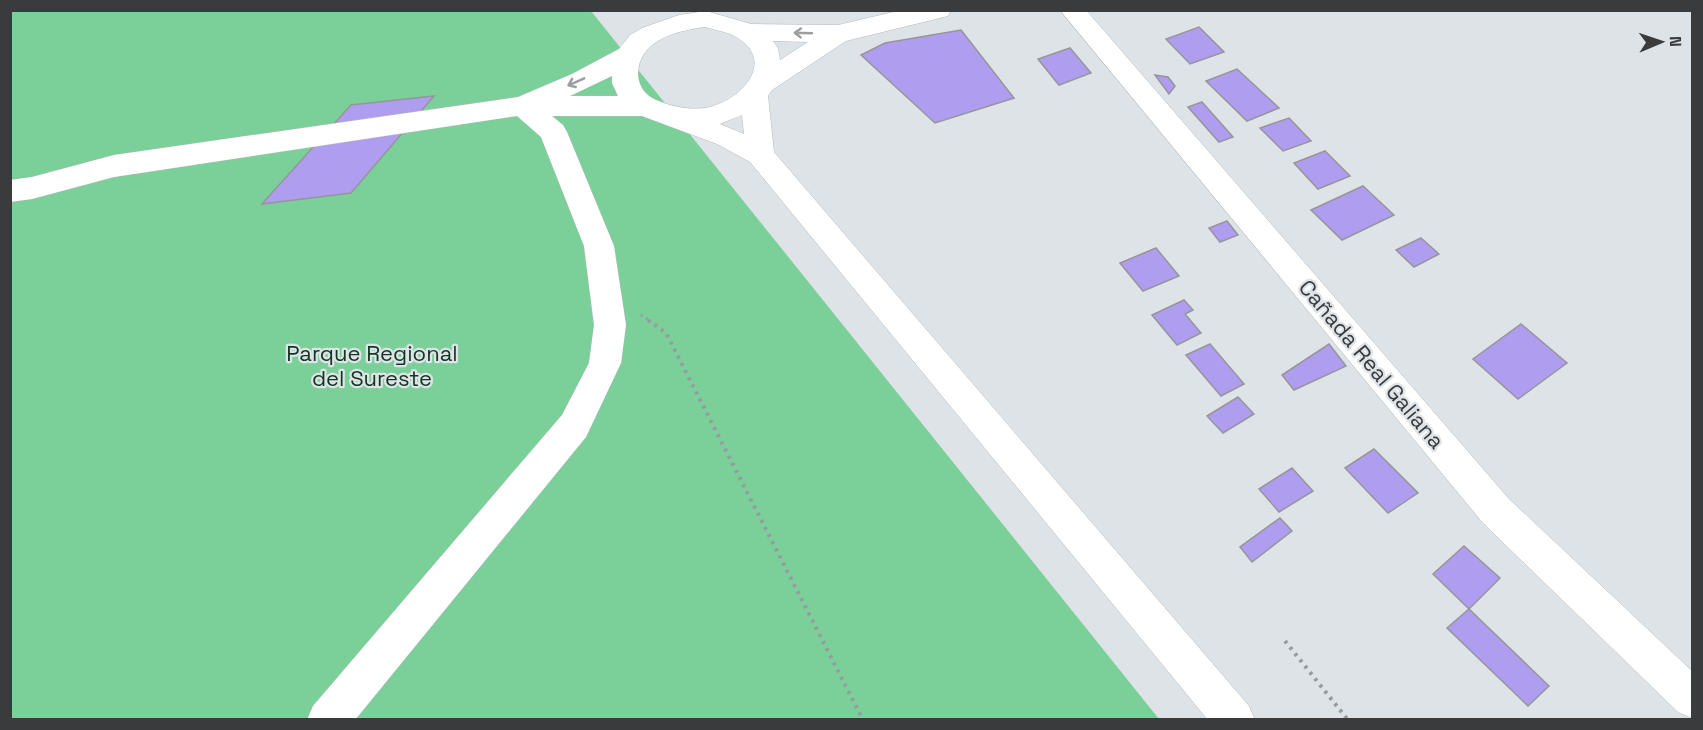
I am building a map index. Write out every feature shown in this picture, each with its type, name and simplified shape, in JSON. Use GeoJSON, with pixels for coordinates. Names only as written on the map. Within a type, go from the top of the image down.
{"type":"FeatureCollection","features":[{"type":"Feature","properties":{"kind":"street"},"geometry":{"type":"LineString","coordinates":[[651,10],[624,69],[625,82],[631,95],[653,111],[727,137],[760,155],[1235,720]]}},
{"type":"Feature","properties":{"kind":"street"},"geometry":{"type":"LineString","coordinates":[[702,10],[739,27],[761,42],[768,54],[770,68],[760,89],[760,155]]}},
{"type":"Feature","properties":{"kind":"street"},"geometry":{"type":"LineString","coordinates":[[522,106],[581,81],[634,48],[659,29],[682,21],[706,19],[739,27],[838,34],[939,10]]}},
{"type":"Feature","properties":{"kind":"street","name":"Cañada Real Galiana"},"geometry":{"type":"LineString","coordinates":[[1072,10],[1496,511],[1692,698]]}},
{"type":"Feature","properties":{"kind":"street"},"geometry":{"type":"LineString","coordinates":[[18,193],[114,166],[522,106],[653,111],[687,119],[712,117],[736,109],[760,89],[838,34]]}},
{"type":"Feature","properties":{"kind":"street"},"geometry":{"type":"LineString","coordinates":[[327,720],[353,692],[574,426],[604,363],[610,325],[598,246],[553,132],[522,106]]}},
{"type":"Feature","properties":{"kind":"path"},"geometry":{"type":"LineString","coordinates":[[605,289],[666,333],[863,720]]}},
{"type":"Feature","properties":{"kind":"path"},"geometry":{"type":"LineString","coordinates":[[1285,641],[1348,720]]}},
{"type":"Feature","properties":{"kind":"green space","name":"Parque Regional del Sureste"},"geometry":{"type":"Polygon","coordinates":[[[10,11],[591,11],[1159,719],[11,719],[10,11]]]}},
{"type":"Feature","properties":{"kind":"building"},"geometry":{"type":"Polygon","coordinates":[[[1199,27],[1224,52],[1190,64],[1166,39],[1199,27]]]}},
{"type":"Feature","properties":{"kind":"building"},"geometry":{"type":"Polygon","coordinates":[[[961,30],[1014,98],[935,123],[861,55],[885,43],[961,30]]]}},
{"type":"Feature","properties":{"kind":"building"},"geometry":{"type":"Polygon","coordinates":[[[1070,48],[1091,73],[1059,85],[1038,59],[1070,48]]]}},
{"type":"Feature","properties":{"kind":"building"},"geometry":{"type":"Polygon","coordinates":[[[1237,69],[1279,108],[1247,121],[1206,81],[1237,69]]]}},
{"type":"Feature","properties":{"kind":"building"},"geometry":{"type":"Polygon","coordinates":[[[1155,75],[1168,77],[1175,86],[1169,94],[1155,75]]]}},
{"type":"Feature","properties":{"kind":"building"},"geometry":{"type":"Polygon","coordinates":[[[434,96],[351,193],[262,204],[351,105],[434,96]]]}},
{"type":"Feature","properties":{"kind":"building"},"geometry":{"type":"Polygon","coordinates":[[[1202,102],[1233,137],[1219,142],[1188,107],[1202,102]]]}},
{"type":"Feature","properties":{"kind":"building"},"geometry":{"type":"Polygon","coordinates":[[[1289,118],[1311,141],[1283,151],[1260,128],[1289,118]]]}},
{"type":"Feature","properties":{"kind":"building"},"geometry":{"type":"Polygon","coordinates":[[[1325,151],[1350,176],[1318,189],[1294,163],[1325,151]]]}},
{"type":"Feature","properties":{"kind":"building"},"geometry":{"type":"Polygon","coordinates":[[[1363,186],[1394,215],[1342,240],[1311,210],[1363,186]]]}},
{"type":"Feature","properties":{"kind":"building"},"geometry":{"type":"Polygon","coordinates":[[[1227,221],[1238,235],[1220,242],[1209,228],[1227,221]]]}},
{"type":"Feature","properties":{"kind":"building"},"geometry":{"type":"Polygon","coordinates":[[[1421,238],[1439,254],[1414,267],[1396,250],[1421,238]]]}},
{"type":"Feature","properties":{"kind":"building"},"geometry":{"type":"Polygon","coordinates":[[[1156,248],[1179,276],[1143,291],[1120,263],[1156,248]]]}},
{"type":"Feature","properties":{"kind":"building"},"geometry":{"type":"Polygon","coordinates":[[[1184,300],[1193,310],[1185,314],[1201,333],[1177,345],[1152,315],[1184,300]]]}},
{"type":"Feature","properties":{"kind":"building"},"geometry":{"type":"Polygon","coordinates":[[[1521,324],[1567,363],[1518,399],[1473,359],[1521,324]]]}},
{"type":"Feature","properties":{"kind":"building"},"geometry":{"type":"Polygon","coordinates":[[[1210,344],[1244,384],[1221,396],[1186,355],[1210,344]]]}},
{"type":"Feature","properties":{"kind":"building"},"geometry":{"type":"Polygon","coordinates":[[[1329,344],[1346,366],[1294,390],[1282,375],[1329,344]]]}},
{"type":"Feature","properties":{"kind":"building"},"geometry":{"type":"Polygon","coordinates":[[[1238,397],[1254,414],[1223,433],[1207,416],[1238,397]]]}},
{"type":"Feature","properties":{"kind":"building"},"geometry":{"type":"Polygon","coordinates":[[[1374,449],[1418,493],[1388,513],[1345,468],[1374,449]]]}},
{"type":"Feature","properties":{"kind":"building"},"geometry":{"type":"Polygon","coordinates":[[[1292,468],[1313,491],[1279,512],[1259,489],[1292,468]]]}},
{"type":"Feature","properties":{"kind":"building"},"geometry":{"type":"Polygon","coordinates":[[[1280,518],[1292,531],[1252,562],[1240,547],[1280,518]]]}},
{"type":"Feature","properties":{"kind":"building"},"geometry":{"type":"Polygon","coordinates":[[[1464,546],[1500,578],[1469,609],[1433,574],[1464,546]]]}},
{"type":"Feature","properties":{"kind":"building"},"geometry":{"type":"Polygon","coordinates":[[[1469,609],[1549,686],[1528,706],[1447,628],[1469,609]]]}}]}
